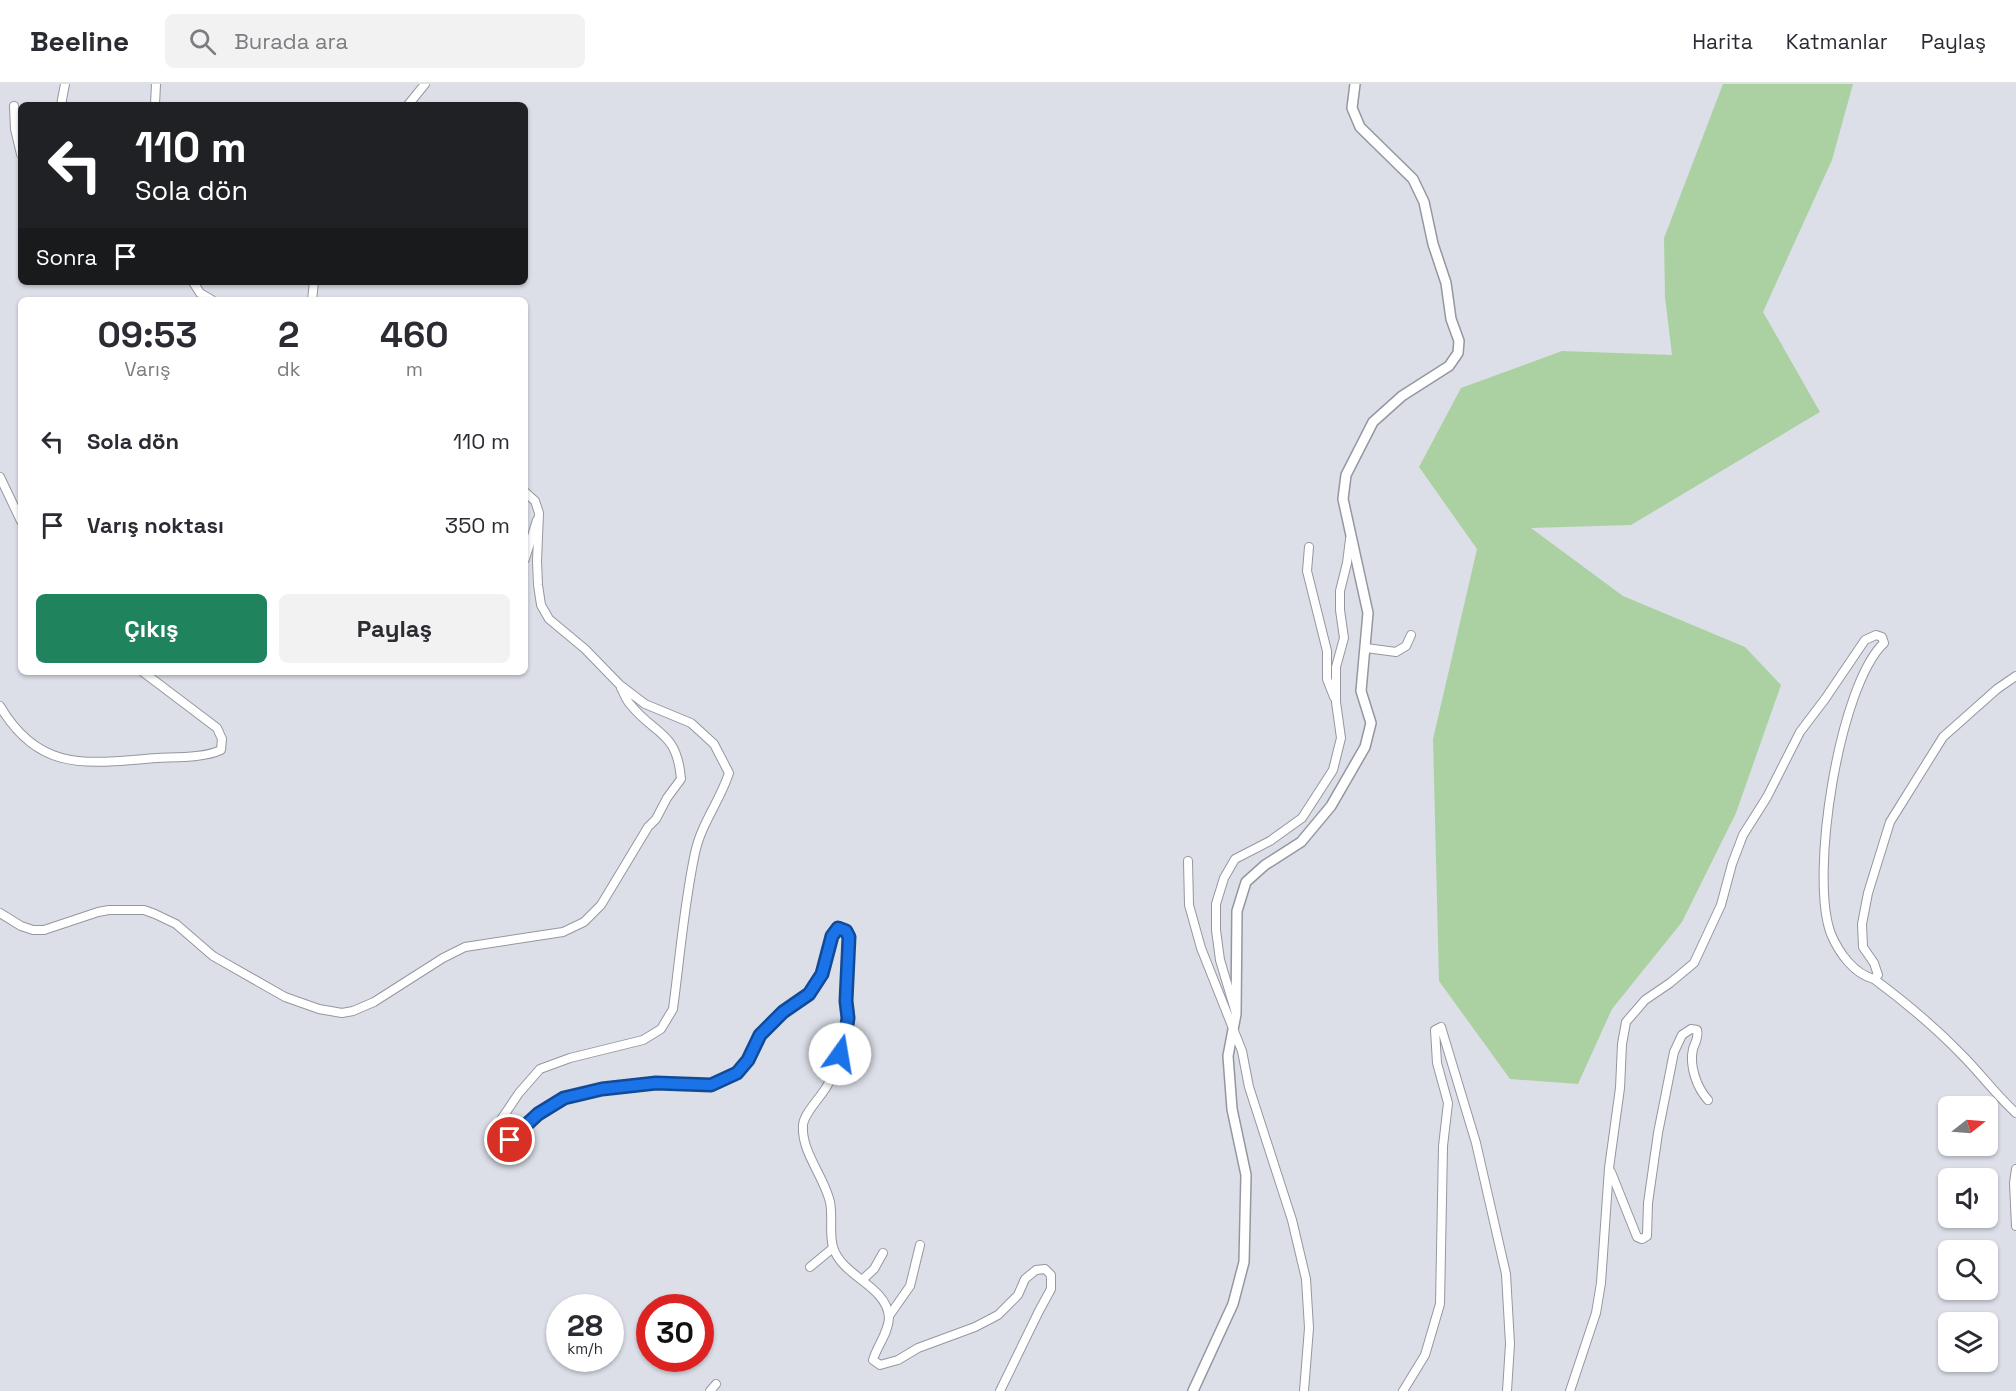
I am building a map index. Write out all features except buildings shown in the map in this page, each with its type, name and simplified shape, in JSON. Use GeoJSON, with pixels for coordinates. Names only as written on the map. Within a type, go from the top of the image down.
{"type":"FeatureCollection","features":[{"type":"Feature","properties":{"kind":"street"},"geometry":{"type":"LineString","coordinates":[[62,102],[65,84]]}},
{"type":"Feature","properties":{"kind":"street"},"geometry":{"type":"LineString","coordinates":[[154,102],[156,84]]}},
{"type":"Feature","properties":{"kind":"street"},"geometry":{"type":"LineString","coordinates":[[410,102],[425,84]]}},
{"type":"Feature","properties":{"kind":"street"},"geometry":{"type":"LineString","coordinates":[[1193,1391],[1233,1304],[1244,1262],[1246,1175],[1232,1109],[1228,1056],[1236,1014],[1237,911],[1246,882],[1265,865],[1302,842],[1331,806],[1365,747],[1371,723],[1361,691],[1368,613],[1343,499],[1346,475],[1373,422],[1402,396],[1449,366],[1458,352],[1459,341],[1451,319],[1446,283],[1433,243],[1424,202],[1413,179],[1360,127],[1352,108],[1355,84]]}},
{"type":"Feature","properties":{"kind":"street"},"geometry":{"type":"LineString","coordinates":[[14,106],[18,142]]}},
{"type":"Feature","properties":{"kind":"street"},"geometry":{"type":"LineString","coordinates":[[0,477],[18,514]]}},
{"type":"Feature","properties":{"kind":"street"},"geometry":{"type":"LineString","coordinates":[[528,495],[534,501],[539,513],[537,561],[541,604],[549,619],[585,649],[620,685],[645,704],[692,723],[714,744],[729,773],[724,789],[710,812],[695,852],[673,1009],[661,1029],[643,1040],[570,1058],[540,1069],[519,1093],[496,1127],[494,1139],[500,1144],[510,1140],[538,1114],[564,1098],[602,1089],[656,1083],[711,1085],[737,1073],[748,1060],[760,1035],[783,1012],[809,994],[822,974],[832,936],[838,928],[846,931],[849,937],[846,1001],[848,1018],[845,1039],[836,1068],[826,1089],[803,1122],[804,1138],[830,1201],[833,1248],[846,1268],[883,1301],[889,1316],[888,1328],[873,1360],[880,1365],[898,1360],[918,1348],[975,1327],[998,1315],[1018,1295],[1025,1279],[1036,1270],[1045,1269],[1051,1275],[1052,1289],[1000,1391]]}},
{"type":"Feature","properties":{"kind":"street"},"geometry":{"type":"LineString","coordinates":[[528,549],[539,513]]}},
{"type":"Feature","properties":{"kind":"street"},"geometry":{"type":"LineString","coordinates":[[1236,1014],[1220,960],[1216,930],[1216,904],[1224,878],[1235,859],[1270,841],[1302,818],[1333,770],[1341,738],[1336,702],[1335,667],[1344,638],[1340,591],[1351,535]]}},
{"type":"Feature","properties":{"kind":"street"},"geometry":{"type":"LineString","coordinates":[[1309,547],[1307,571],[1327,651],[1327,679],[1336,702]]}},
{"type":"Feature","properties":{"kind":"street"},"geometry":{"type":"LineString","coordinates":[[1366,648],[1396,652],[1406,646],[1411,635]]}},
{"type":"Feature","properties":{"kind":"street"},"geometry":{"type":"LineString","coordinates":[[1570,1391],[1586,1348],[1596,1313],[1601,1283],[1610,1168],[1626,1022],[1645,1000],[1670,984],[1694,963],[1721,905],[1743,834],[1767,797],[1800,732],[1865,640],[1876,635],[1882,638],[1884,643],[1876,650],[1854,699],[1840,746],[1832,788],[1823,860],[1825,899],[1831,933],[1841,952],[1854,968],[1863,976],[1874,979],[1927,1021],[2016,1113]]}},
{"type":"Feature","properties":{"kind":"street"},"geometry":{"type":"LineString","coordinates":[[0,706],[12,725],[37,749],[61,759],[109,762],[192,756],[221,750],[222,739],[217,728],[147,675]]}},
{"type":"Feature","properties":{"kind":"street"},"geometry":{"type":"LineString","coordinates":[[1874,979],[1878,975],[1874,963],[1863,947],[1862,924],[1868,893],[1890,822],[1943,737],[1997,689],[2016,676]]}},
{"type":"Feature","properties":{"kind":"street"},"geometry":{"type":"LineString","coordinates":[[0,913],[21,926],[33,930],[45,930],[98,912],[121,909],[144,910],[176,924],[213,956],[285,997],[319,1009],[342,1013],[353,1011],[374,1002],[443,958],[465,947],[564,932],[584,922],[601,905],[648,827],[656,819],[667,798],[681,779],[677,756],[672,746],[665,736],[629,704],[620,685]]}},
{"type":"Feature","properties":{"kind":"street"},"geometry":{"type":"LineString","coordinates":[[1188,861],[1189,905],[1201,948],[1242,1051],[1248,1087],[1292,1220],[1306,1279],[1309,1328],[1304,1391]]}},
{"type":"Feature","properties":{"kind":"street"},"geometry":{"type":"LineString","coordinates":[[1403,1391],[1425,1355],[1440,1304],[1443,1146],[1448,1103],[1437,1063],[1434,1041],[1435,1030],[1442,1027],[1476,1143],[1506,1274],[1510,1344],[1507,1391]]}},
{"type":"Feature","properties":{"kind":"street"},"geometry":{"type":"LineString","coordinates":[[1610,1168],[1637,1238],[1642,1239],[1647,1236],[1649,1194],[1674,1052],[1682,1035],[1691,1029],[1697,1030],[1698,1035],[1692,1052],[1695,1075],[1708,1100]]}},
{"type":"Feature","properties":{"kind":"street"},"geometry":{"type":"LineString","coordinates":[[2016,1169],[2014,1183],[2016,1226]]}},
{"type":"Feature","properties":{"kind":"street"},"geometry":{"type":"LineString","coordinates":[[889,1316],[910,1286],[920,1245]]}},
{"type":"Feature","properties":{"kind":"street"},"geometry":{"type":"LineString","coordinates":[[810,1267],[833,1248]]}},
{"type":"Feature","properties":{"kind":"street"},"geometry":{"type":"LineString","coordinates":[[862,1280],[874,1269],[883,1254]]}},
{"type":"Feature","properties":{"kind":"green space"},"geometry":{"type":"Polygon","coordinates":[[[1723,84],[1853,84],[1832,160],[1763,312],[1820,412],[1631,525],[1531,528],[1623,596],[1745,647],[1781,685],[1736,813],[1682,922],[1612,1009],[1578,1084],[1510,1079],[1439,981],[1433,739],[1477,549],[1419,467],[1461,388],[1562,351],[1672,355],[1665,297],[1664,238],[1723,84]]]}},
{"type":"Feature","properties":{"kind":"route"},"geometry":{"type":"LineString","coordinates":[[510,1140],[538,1114],[564,1098],[602,1089],[656,1083],[711,1085],[737,1073],[748,1060],[760,1035],[783,1012],[809,994],[822,974],[832,936],[838,928],[846,931],[849,937],[846,1001],[848,1018],[840,1054]]}}]}
